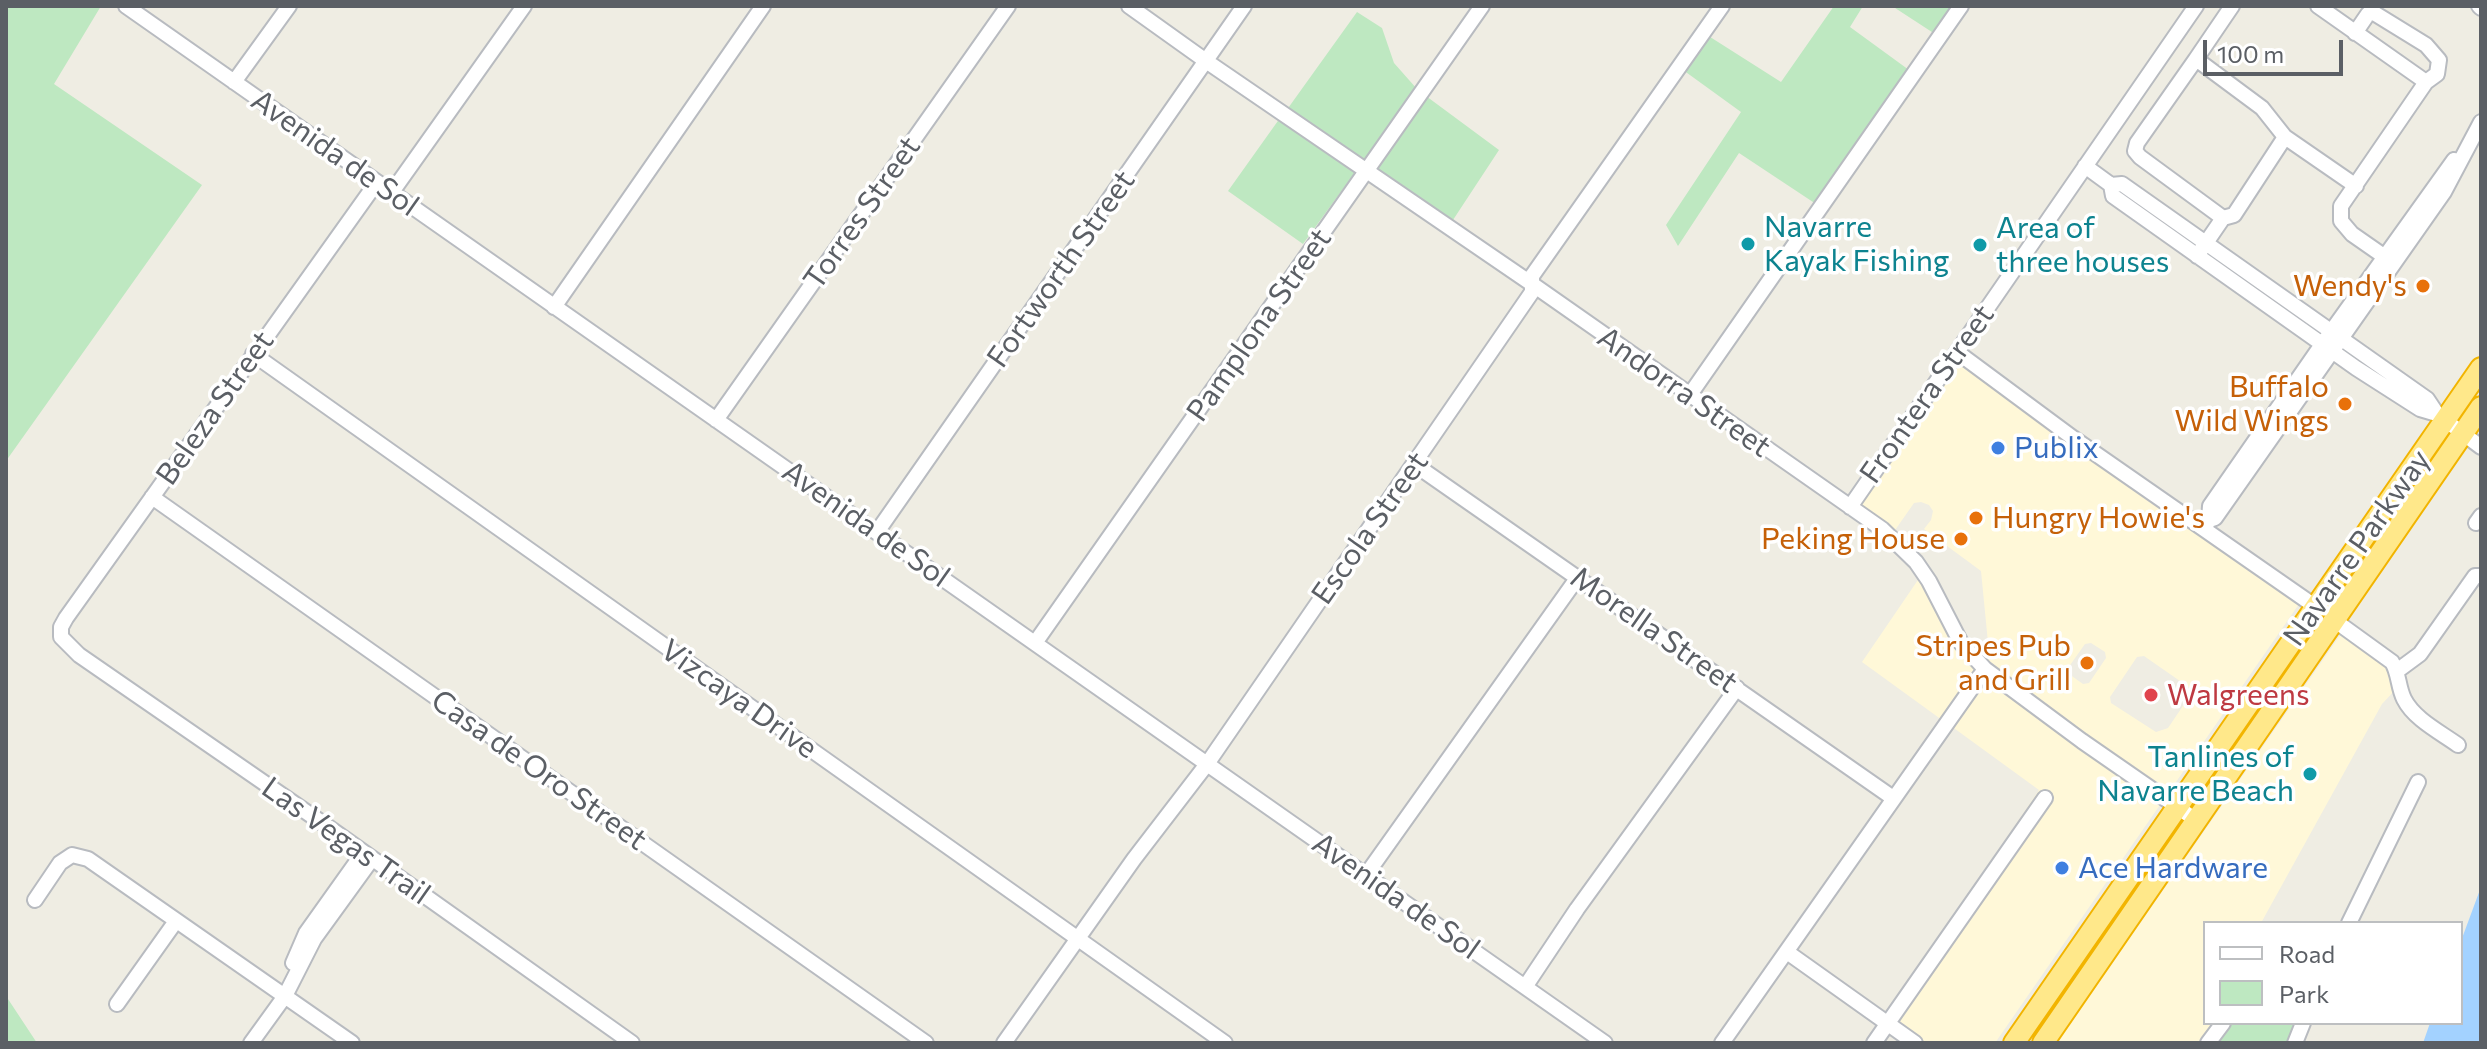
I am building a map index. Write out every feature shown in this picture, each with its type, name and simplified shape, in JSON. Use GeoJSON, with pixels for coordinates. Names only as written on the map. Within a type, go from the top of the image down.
{"type":"FeatureCollection","features":[{"type":"Feature","properties":{"kind":"highway","name":"Navarre Parkway"},"geometry":{"type":"LineString","coordinates":[[2014,1043],[2293,641],[2441,417],[2481,368]]}},
{"type":"Feature","properties":{"kind":"highway","name":"Navarre Parkway"},"geometry":{"type":"LineString","coordinates":[[2043,1043],[2481,407]]}},
{"type":"Feature","properties":{"kind":"street","name":"Avenida de Sol"},"geometry":{"type":"LineString","coordinates":[[126,6],[1605,1043]]}},
{"type":"Feature","properties":{"kind":"street"},"geometry":{"type":"LineString","coordinates":[[234,82],[289,6]]}},
{"type":"Feature","properties":{"kind":"street"},"geometry":{"type":"LineString","coordinates":[[392,192],[524,6]]}},
{"type":"Feature","properties":{"kind":"street"},"geometry":{"type":"LineString","coordinates":[[554,307],[763,6]]}},
{"type":"Feature","properties":{"kind":"street","name":"Torres Street"},"geometry":{"type":"LineString","coordinates":[[716,420],[1008,6]]}},
{"type":"Feature","properties":{"kind":"street","name":"Andorra Street"},"geometry":{"type":"LineString","coordinates":[[1129,6],[1882,529],[1916,562],[1961,643],[1985,669],[2196,820]]}},
{"type":"Feature","properties":{"kind":"street","name":"Fortworth Street"},"geometry":{"type":"LineString","coordinates":[[877,532],[1244,6]]}},
{"type":"Feature","properties":{"kind":"street","name":"Pamplona Street"},"geometry":{"type":"LineString","coordinates":[[1035,643],[1482,6]]}},
{"type":"Feature","properties":{"kind":"street","name":"Escola Street"},"geometry":{"type":"LineString","coordinates":[[1004,1043],[1134,859],[1207,764],[1532,292],[1532,276],[1722,6]]}},
{"type":"Feature","properties":{"kind":"street"},"geometry":{"type":"LineString","coordinates":[[1689,396],[1961,6]]}},
{"type":"Feature","properties":{"kind":"street","name":"Frontera Street"},"geometry":{"type":"LineString","coordinates":[[1850,507],[2196,6]]}},
{"type":"Feature","properties":{"kind":"street"},"geometry":{"type":"LineString","coordinates":[[2223,218],[2135,151],[2137,143],[2232,6]]}},
{"type":"Feature","properties":{"kind":"street"},"geometry":{"type":"LineString","coordinates":[[2318,6],[2426,82]]}},
{"type":"Feature","properties":{"kind":"street"},"geometry":{"type":"LineString","coordinates":[[2355,33],[2368,14],[2374,13],[2426,45],[2439,60],[2437,74],[2426,82],[2341,206],[2341,221],[2352,234],[2385,257]]}},
{"type":"Feature","properties":{"kind":"street"},"geometry":{"type":"LineString","coordinates":[[2196,59],[2262,108],[2285,137],[2356,186]]}},
{"type":"Feature","properties":{"kind":"street"},"geometry":{"type":"LineString","coordinates":[[2329,340],[2444,192],[2481,122]]}},
{"type":"Feature","properties":{"kind":"street"},"geometry":{"type":"LineString","coordinates":[[2202,250],[2223,218],[2234,215],[2285,137]]}},
{"type":"Feature","properties":{"kind":"street"},"geometry":{"type":"LineString","coordinates":[[2206,524],[2210,506],[2466,146]]}},
{"type":"Feature","properties":{"kind":"street"},"geometry":{"type":"LineString","coordinates":[[2085,166],[2111,185],[2113,196],[2202,250],[2420,409],[2441,417]]}},
{"type":"Feature","properties":{"kind":"street","name":"Beleza Street"},"geometry":{"type":"LineString","coordinates":[[61,637],[61,627],[66,618],[377,182]]}},
{"type":"Feature","properties":{"kind":"street"},"geometry":{"type":"LineString","coordinates":[[2329,340],[2427,399],[2441,417],[2481,447]]}},
{"type":"Feature","properties":{"kind":"street"},"geometry":{"type":"LineString","coordinates":[[1957,352],[2073,438],[2206,524],[2316,607]]}},
{"type":"Feature","properties":{"kind":"street","name":"Vizcaya Drive"},"geometry":{"type":"LineString","coordinates":[[253,354],[1225,1043]]}},
{"type":"Feature","properties":{"kind":"street","name":"Morella Street"},"geometry":{"type":"LineString","coordinates":[[1414,464],[1893,798]]}},
{"type":"Feature","properties":{"kind":"street","name":"Casa de Oro Street"},"geometry":{"type":"LineString","coordinates":[[152,497],[926,1043]]}},
{"type":"Feature","properties":{"kind":"street"},"geometry":{"type":"LineString","coordinates":[[2334,620],[2333,603],[2339,573]]}},
{"type":"Feature","properties":{"kind":"street"},"geometry":{"type":"LineString","coordinates":[[2397,671],[2420,654],[2475,576],[2481,576]]}},
{"type":"Feature","properties":{"kind":"street"},"geometry":{"type":"LineString","coordinates":[[1366,875],[1578,577]]}},
{"type":"Feature","properties":{"kind":"street"},"geometry":{"type":"LineString","coordinates":[[2293,641],[2314,627],[2334,620]]}},
{"type":"Feature","properties":{"kind":"street"},"geometry":{"type":"LineString","coordinates":[[2334,620],[2392,662],[2403,697],[2413,712],[2458,745]]}},
{"type":"Feature","properties":{"kind":"street","name":"Las Vegas Trail"},"geometry":{"type":"LineString","coordinates":[[61,637],[79,655],[632,1043]]}},
{"type":"Feature","properties":{"kind":"street"},"geometry":{"type":"LineString","coordinates":[[1722,1043],[1985,669]]}},
{"type":"Feature","properties":{"kind":"street"},"geometry":{"type":"LineString","coordinates":[[1525,987],[1577,909],[1737,688]]}},
{"type":"Feature","properties":{"kind":"street"},"geometry":{"type":"LineString","coordinates":[[2350,921],[2418,782]]}},
{"type":"Feature","properties":{"kind":"street"},"geometry":{"type":"LineString","coordinates":[[1874,1043],[2045,798]]}},
{"type":"Feature","properties":{"kind":"street"},"geometry":{"type":"LineString","coordinates":[[35,900],[67,857],[78,855],[88,859],[352,1043]]}},
{"type":"Feature","properties":{"kind":"street"},"geometry":{"type":"LineString","coordinates":[[251,1043],[285,996],[301,941],[368,856]]}},
{"type":"Feature","properties":{"kind":"street"},"geometry":{"type":"LineString","coordinates":[[117,1004],[176,921]]}},
{"type":"Feature","properties":{"kind":"street"},"geometry":{"type":"LineString","coordinates":[[1787,952],[1915,1043]]}},
{"type":"Feature","properties":{"kind":"street"},"geometry":{"type":"LineString","coordinates":[[2208,1043],[2222,1025]]}},
{"type":"Feature","properties":{"kind":"shaded area"},"geometry":{"type":"Polygon","coordinates":[[[1963,352],[2308,591],[2167,795],[1985,663],[1989,653],[1981,571],[1924,529],[1933,511],[1929,505],[1914,503],[1893,533],[1857,506],[1963,352]],[[2091,643],[2085,644],[2068,668],[2069,674],[2083,684],[2089,683],[2106,658],[2105,652],[2091,643]],[[2144,656],[2137,657],[2110,697],[2111,703],[2156,732],[2168,728],[2191,694],[2190,688],[2144,656]]]}},
{"type":"Feature","properties":{"kind":"shaded area"},"geometry":{"type":"Polygon","coordinates":[[[1920,577],[1978,669],[1942,720],[1862,662],[1920,577]]]}},
{"type":"Feature","properties":{"kind":"shaded area"},"geometry":{"type":"Polygon","coordinates":[[[2343,631],[2389,666],[2396,689],[2382,704],[2262,921],[2203,921],[2203,1025],[2215,1025],[2202,1043],[2057,1043],[2343,631]]]}},
{"type":"Feature","properties":{"kind":"shaded area"},"geometry":{"type":"Polygon","coordinates":[[[1986,677],[2162,802],[1995,1043],[1923,1043],[1894,1023],[2052,798],[2044,791],[1904,990],[2039,790],[1951,726],[1986,677]]]}},
{"type":"Feature","properties":{"kind":"green space"},"geometry":{"type":"Polygon","coordinates":[[[6,6],[101,6],[54,84],[202,185],[6,461],[6,6]]]}},
{"type":"Feature","properties":{"kind":"green space"},"geometry":{"type":"Polygon","coordinates":[[[1834,6],[1863,6],[1850,27],[1909,70],[1816,204],[1739,153],[1678,246],[1666,225],[1741,112],[1683,70],[1707,35],[1781,82],[1834,6]]]}},
{"type":"Feature","properties":{"kind":"green space"},"geometry":{"type":"Polygon","coordinates":[[[1892,6],[1954,6],[1935,34],[1892,6]]]}},
{"type":"Feature","properties":{"kind":"green space"},"geometry":{"type":"Polygon","coordinates":[[[1357,12],[1382,28],[1394,63],[1417,89],[1364,165],[1286,111],[1357,12]]]}},
{"type":"Feature","properties":{"kind":"green space"},"geometry":{"type":"Polygon","coordinates":[[[1426,96],[1499,150],[1451,223],[1373,171],[1426,96]]]}},
{"type":"Feature","properties":{"kind":"green space"},"geometry":{"type":"Polygon","coordinates":[[[1280,118],[1356,171],[1303,244],[1228,191],[1280,118]]]}},
{"type":"Feature","properties":{"kind":"green space"},"geometry":{"type":"Polygon","coordinates":[[[6,996],[37,1043],[6,1043],[6,996]]]}},
{"type":"Feature","properties":{"kind":"green space"},"geometry":{"type":"Polygon","coordinates":[[[2228,1025],[2296,1025],[2290,1043],[2215,1043],[2228,1025]]]}},
{"type":"Feature","properties":{"kind":"water"},"geometry":{"type":"Polygon","coordinates":[[[2481,887],[2481,1043],[2423,1043],[2429,1025],[2463,1025],[2463,936],[2481,887]]]}},
{"type":"Feature","properties":{"kind":"place","name":"Navarre Kayak Fishing"},"geometry":{"type":"Point","coordinates":[1748,244]}},
{"type":"Feature","properties":{"kind":"place","name":"Area of three houses"},"geometry":{"type":"Point","coordinates":[1980,245]}},
{"type":"Feature","properties":{"kind":"place","name":"Wendy's"},"geometry":{"type":"Point","coordinates":[2423,286]}},
{"type":"Feature","properties":{"kind":"place","name":"Buffalo Wild Wings"},"geometry":{"type":"Point","coordinates":[2345,404]}},
{"type":"Feature","properties":{"kind":"place","name":"Publix"},"geometry":{"type":"Point","coordinates":[1998,448]}},
{"type":"Feature","properties":{"kind":"place","name":"Hungry Howie's"},"geometry":{"type":"Point","coordinates":[1976,518]}},
{"type":"Feature","properties":{"kind":"place","name":"Peking House"},"geometry":{"type":"Point","coordinates":[1961,539]}},
{"type":"Feature","properties":{"kind":"place","name":"Stripes Pub and Grill"},"geometry":{"type":"Point","coordinates":[2087,663]}},
{"type":"Feature","properties":{"kind":"place","name":"Walgreens"},"geometry":{"type":"Point","coordinates":[2151,695]}},
{"type":"Feature","properties":{"kind":"place","name":"Tanlines of Navarre Beach"},"geometry":{"type":"Point","coordinates":[2310,774]}},
{"type":"Feature","properties":{"kind":"place","name":"Ace Hardware"},"geometry":{"type":"Point","coordinates":[2062,868]}}]}
